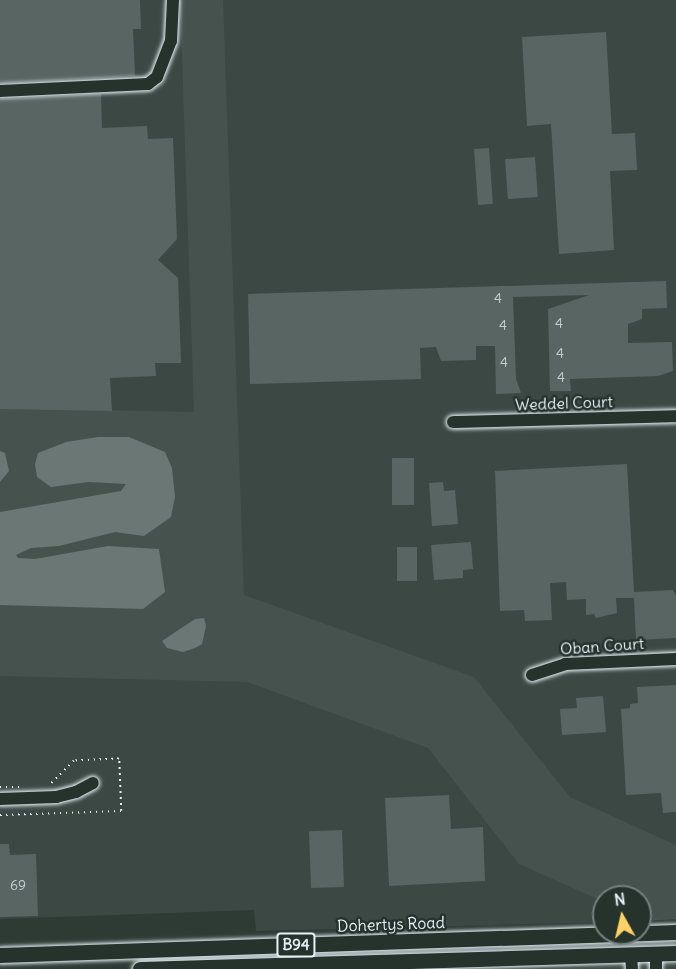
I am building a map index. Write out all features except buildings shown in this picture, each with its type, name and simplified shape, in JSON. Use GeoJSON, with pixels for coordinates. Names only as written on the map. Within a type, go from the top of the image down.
{"type":"FeatureCollection","features":[{"type":"Feature","properties":{"kind":"main road","name":"Dohertys Road"},"geometry":{"type":"LineString","coordinates":[[652,933],[676,932]]}},
{"type":"Feature","properties":{"kind":"main road","name":"Dohertys Road"},"geometry":{"type":"LineString","coordinates":[[0,955],[592,935]]}},
{"type":"Feature","properties":{"kind":"main road"},"geometry":{"type":"LineString","coordinates":[[370,942],[371,960]]}},
{"type":"Feature","properties":{"kind":"main road"},"geometry":{"type":"LineString","coordinates":[[632,962],[638,945]]}},
{"type":"Feature","properties":{"kind":"main road"},"geometry":{"type":"LineString","coordinates":[[648,945],[656,962]]}},
{"type":"Feature","properties":{"kind":"main road","name":"B94"},"geometry":{"type":"LineString","coordinates":[[140,969],[269,966],[371,960],[656,962],[676,953]]}},
{"type":"Feature","properties":{"kind":"street"},"geometry":{"type":"LineString","coordinates":[[0,90],[148,84],[157,77],[171,41],[173,0]]}},
{"type":"Feature","properties":{"kind":"street","name":"Weddel Court"},"geometry":{"type":"LineString","coordinates":[[453,422],[676,416]]}},
{"type":"Feature","properties":{"kind":"street","name":"Oban Court"},"geometry":{"type":"LineString","coordinates":[[532,675],[551,667],[574,663],[676,659]]}},
{"type":"Feature","properties":{"kind":"street"},"geometry":{"type":"LineString","coordinates":[[0,799],[56,797],[76,792],[93,783]]}},
{"type":"Feature","properties":{"kind":"shaded area"},"geometry":{"type":"Polygon","coordinates":[[[0,0],[676,0],[676,919],[652,920],[652,885],[592,885],[592,922],[256,931],[254,910],[0,919],[0,0]]]}},
{"type":"Feature","properties":{"kind":"shaded area"},"geometry":{"type":"Polygon","coordinates":[[[180,0],[223,0],[244,595],[474,677],[570,797],[676,845],[676,919],[652,920],[652,885],[592,885],[592,897],[519,864],[428,748],[247,682],[0,676],[0,408],[194,412],[180,0]]]}},
{"type":"Feature","properties":{"kind":"shaded area"},"geometry":{"type":"Polygon","coordinates":[[[98,437],[129,437],[165,452],[172,468],[175,497],[171,517],[144,536],[115,532],[59,546],[31,548],[16,555],[18,558],[35,559],[108,546],[159,549],[165,592],[143,609],[0,605],[0,512],[121,491],[126,484],[89,482],[51,487],[37,477],[35,464],[38,453],[66,442],[98,437]]]}},
{"type":"Feature","properties":{"kind":"shaded area"},"geometry":{"type":"Polygon","coordinates":[[[0,451],[5,453],[9,471],[0,482],[0,451]]]}},
{"type":"Feature","properties":{"kind":"shaded area"},"geometry":{"type":"Polygon","coordinates":[[[204,618],[206,626],[202,644],[195,648],[183,652],[167,648],[162,641],[195,619],[204,618]]]}},
{"type":"Feature","properties":{"kind":"shaded area"},"geometry":{"type":"Polygon","coordinates":[[[676,964],[676,969],[547,969],[676,964]]]}}]}
